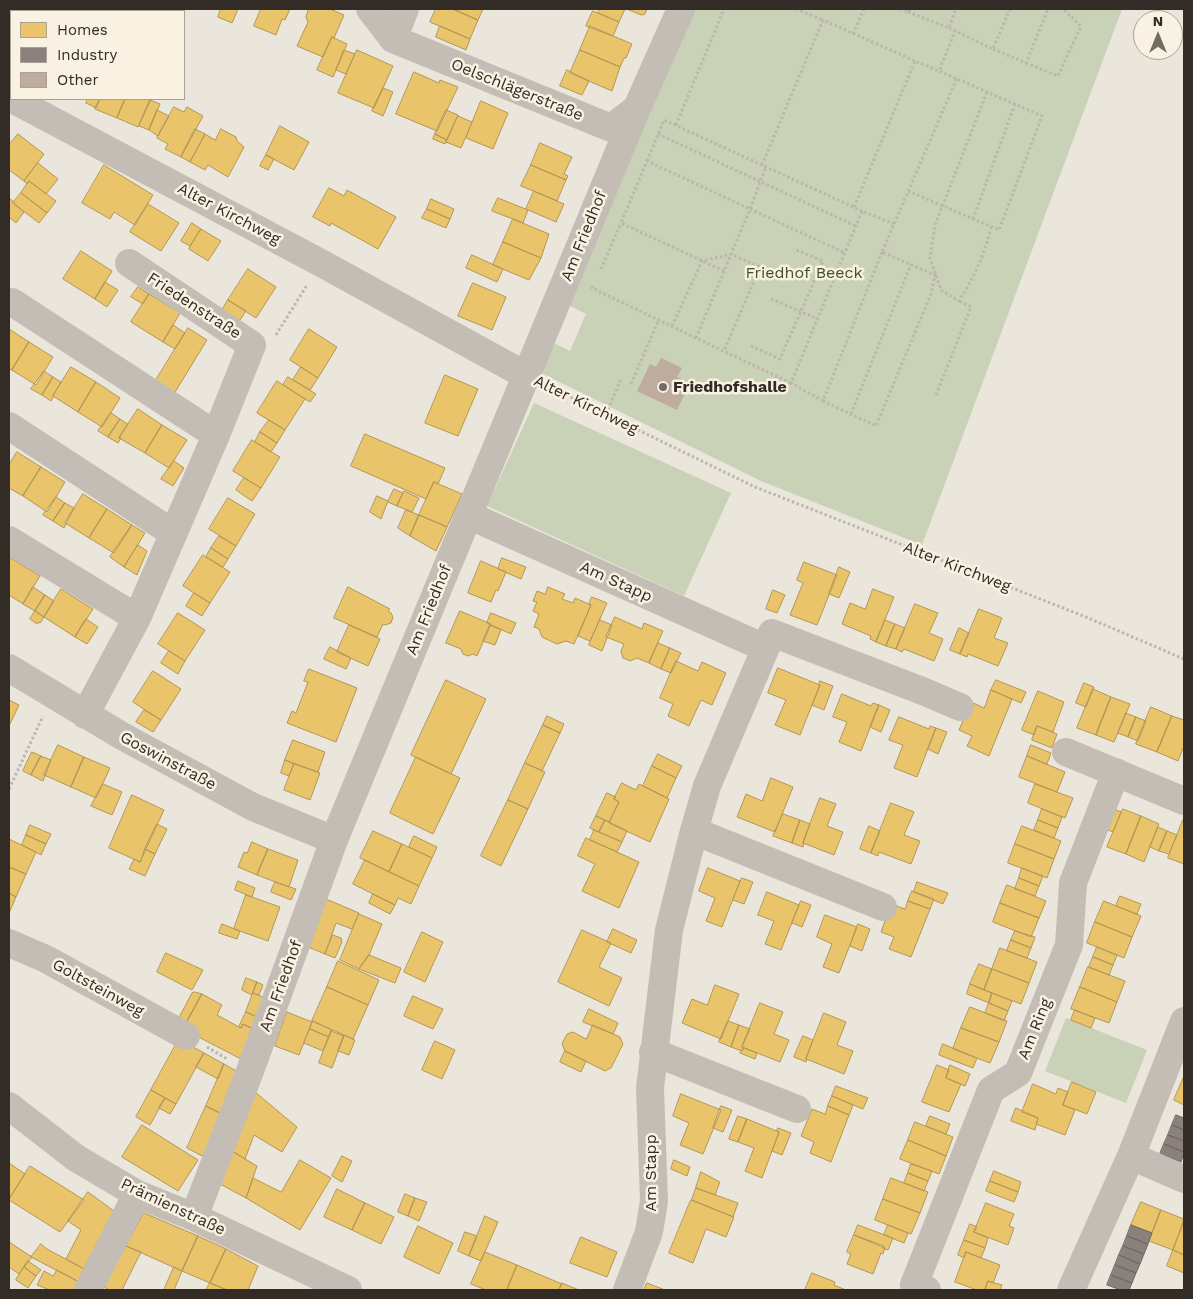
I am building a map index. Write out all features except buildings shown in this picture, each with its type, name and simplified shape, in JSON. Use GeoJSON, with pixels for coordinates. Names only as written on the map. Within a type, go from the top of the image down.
{"type":"FeatureCollection","features":[{"type":"Feature","properties":{"kind":"street"},"geometry":{"type":"LineString","coordinates":[[370,9],[392,39]]}},
{"type":"Feature","properties":{"kind":"street"},"geometry":{"type":"LineString","coordinates":[[392,39],[405,9]]}},
{"type":"Feature","properties":{"kind":"street","name":"Am Friedhof"},"geometry":{"type":"LineString","coordinates":[[194,1217],[250,1071],[334,840],[637,108],[681,9]]}},
{"type":"Feature","properties":{"kind":"street","name":"Oelschlägerstraße"},"geometry":{"type":"LineString","coordinates":[[392,39],[612,128],[637,108]]}},
{"type":"Feature","properties":{"kind":"street","name":"Alter Kirchweg"},"geometry":{"type":"LineString","coordinates":[[12,100],[321,263],[527,376]]}},
{"type":"Feature","properties":{"kind":"street","name":"Friedenstraße"},"geometry":{"type":"LineString","coordinates":[[85,715],[137,618],[216,435],[252,345],[129,263]]}},
{"type":"Feature","properties":{"kind":"street"},"geometry":{"type":"LineString","coordinates":[[12,302],[216,435]]}},
{"type":"Feature","properties":{"kind":"street"},"geometry":{"type":"LineString","coordinates":[[9,426],[173,533]]}},
{"type":"Feature","properties":{"kind":"street","name":"Am Stapp"},"geometry":{"type":"LineString","coordinates":[[468,515],[768,641],[925,692],[960,707]]}},
{"type":"Feature","properties":{"kind":"street"},"geometry":{"type":"LineString","coordinates":[[9,540],[137,618]]}},
{"type":"Feature","properties":{"kind":"street","name":"Am Stapp"},"geometry":{"type":"LineString","coordinates":[[627,1290],[649,1232],[654,1201],[650,1088],[669,930],[707,786],[768,641]]}},
{"type":"Feature","properties":{"kind":"street","name":"Goswinstraße"},"geometry":{"type":"LineString","coordinates":[[9,668],[85,715],[253,807],[334,840]]}},
{"type":"Feature","properties":{"kind":"street"},"geometry":{"type":"LineString","coordinates":[[1066,752],[1184,801]]}},
{"type":"Feature","properties":{"kind":"street","name":"Am Ring"},"geometry":{"type":"LineString","coordinates":[[927,1290],[914,1285],[991,1090],[1018,1073],[1069,945],[1074,883],[1116,772]]}},
{"type":"Feature","properties":{"kind":"street"},"geometry":{"type":"LineString","coordinates":[[694,831],[883,907]]}},
{"type":"Feature","properties":{"kind":"street","name":"Goltsteinweg"},"geometry":{"type":"LineString","coordinates":[[9,943],[46,959],[186,1036]]}},
{"type":"Feature","properties":{"kind":"street"},"geometry":{"type":"LineString","coordinates":[[1071,1290],[1131,1156],[1184,1021]]}},
{"type":"Feature","properties":{"kind":"street"},"geometry":{"type":"LineString","coordinates":[[653,1052],[797,1109]]}},
{"type":"Feature","properties":{"kind":"street","name":"Prämienstraße"},"geometry":{"type":"LineString","coordinates":[[9,1106],[76,1158],[137,1194],[194,1217],[348,1290]]}},
{"type":"Feature","properties":{"kind":"street"},"geometry":{"type":"LineString","coordinates":[[1131,1156],[1184,1179]]}},
{"type":"Feature","properties":{"kind":"street"},"geometry":{"type":"LineString","coordinates":[[88,1290],[137,1194]]}},
{"type":"Feature","properties":{"kind":"path"},"geometry":{"type":"LineString","coordinates":[[676,125],[724,9]]}},
{"type":"Feature","properties":{"kind":"path"},"geometry":{"type":"LineString","coordinates":[[796,9],[1042,116],[999,230],[908,191]]}},
{"type":"Feature","properties":{"kind":"path"},"geometry":{"type":"LineString","coordinates":[[852,34],[864,9]]}},
{"type":"Feature","properties":{"kind":"path"},"geometry":{"type":"LineString","coordinates":[[900,9],[909,11],[1058,76],[1080,26],[1063,9]]}},
{"type":"Feature","properties":{"kind":"path"},"geometry":{"type":"LineString","coordinates":[[949,28],[956,9]]}},
{"type":"Feature","properties":{"kind":"path"},"geometry":{"type":"LineString","coordinates":[[993,49],[1010,9]]}},
{"type":"Feature","properties":{"kind":"path"},"geometry":{"type":"LineString","coordinates":[[1026,63],[1048,9]]}},
{"type":"Feature","properties":{"kind":"path"},"geometry":{"type":"LineString","coordinates":[[762,165],[823,20]]}},
{"type":"Feature","properties":{"kind":"path"},"geometry":{"type":"LineString","coordinates":[[939,71],[955,31]]}},
{"type":"Feature","properties":{"kind":"path"},"geometry":{"type":"LineString","coordinates":[[854,207],[915,61]]}},
{"type":"Feature","properties":{"kind":"path"},"geometry":{"type":"LineString","coordinates":[[823,401],[882,252],[957,78]]}},
{"type":"Feature","properties":{"kind":"path"},"geometry":{"type":"LineString","coordinates":[[936,395],[972,307],[942,290],[935,275],[930,258],[935,225],[987,92]]}},
{"type":"Feature","properties":{"kind":"path"},"geometry":{"type":"LineString","coordinates":[[973,219],[1015,104]]}},
{"type":"Feature","properties":{"kind":"path"},"geometry":{"type":"LineString","coordinates":[[599,272],[664,120],[894,224]]}},
{"type":"Feature","properties":{"kind":"path"},"geometry":{"type":"LineString","coordinates":[[658,134],[856,226]]}},
{"type":"Feature","properties":{"kind":"path"},"geometry":{"type":"LineString","coordinates":[[647,160],[845,253]]}},
{"type":"Feature","properties":{"kind":"path"},"geometry":{"type":"LineString","coordinates":[[696,338],[766,167]]}},
{"type":"Feature","properties":{"kind":"path"},"geometry":{"type":"LineString","coordinates":[[791,383],[862,211]]}},
{"type":"Feature","properties":{"kind":"path"},"geometry":{"type":"LineString","coordinates":[[621,223],[724,271]]}},
{"type":"Feature","properties":{"kind":"path"},"geometry":{"type":"LineString","coordinates":[[959,301],[974,277],[987,245],[991,227]]}},
{"type":"Feature","properties":{"kind":"path"},"geometry":{"type":"LineString","coordinates":[[751,346],[780,359],[823,261],[794,249]]}},
{"type":"Feature","properties":{"kind":"path"},"geometry":{"type":"LineString","coordinates":[[882,252],[935,275]]}},
{"type":"Feature","properties":{"kind":"path"},"geometry":{"type":"LineString","coordinates":[[702,261],[731,254],[760,267],[724,351]]}},
{"type":"Feature","properties":{"kind":"path"},"geometry":{"type":"LineString","coordinates":[[672,326],[702,261]]}},
{"type":"Feature","properties":{"kind":"path"},"geometry":{"type":"LineString","coordinates":[[252,345],[272,342],[321,263]]}},
{"type":"Feature","properties":{"kind":"path"},"geometry":{"type":"LineString","coordinates":[[851,414],[911,264]]}},
{"type":"Feature","properties":{"kind":"path"},"geometry":{"type":"LineString","coordinates":[[596,280],[592,288],[791,383],[823,401],[876,426],[931,294],[935,275]]}},
{"type":"Feature","properties":{"kind":"path"},"geometry":{"type":"LineString","coordinates":[[771,299],[818,319]]}},
{"type":"Feature","properties":{"kind":"path"},"geometry":{"type":"LineString","coordinates":[[631,384],[658,320]]}},
{"type":"Feature","properties":{"kind":"path","name":"Alter Kirchweg"},"geometry":{"type":"LineString","coordinates":[[527,376],[755,487],[1086,617],[1184,659]]}},
{"type":"Feature","properties":{"kind":"path"},"geometry":{"type":"LineString","coordinates":[[606,414],[621,379]]}},
{"type":"Feature","properties":{"kind":"path"},"geometry":{"type":"LineString","coordinates":[[9,789],[53,696]]}},
{"type":"Feature","properties":{"kind":"path"},"geometry":{"type":"LineString","coordinates":[[186,1036],[250,1071]]}},
{"type":"Feature","properties":{"kind":"green space","name":"Friedhof Beeck"},"geometry":{"type":"Polygon","coordinates":[[[693,9],[1122,9],[922,545],[761,481],[539,372],[552,342],[570,351],[586,314],[568,305],[693,9]]]}},
{"type":"Feature","properties":{"kind":"green space"},"geometry":{"type":"Polygon","coordinates":[[[534,403],[731,493],[684,596],[487,506],[534,403]]]}},
{"type":"Feature","properties":{"kind":"green space"},"geometry":{"type":"Polygon","coordinates":[[[1066,1018],[1147,1050],[1126,1103],[1045,1071],[1066,1018]]]}},
{"type":"Feature","properties":{"kind":"place","name":"Friedhofshalle"},"geometry":{"type":"Point","coordinates":[663,387]}}]}
